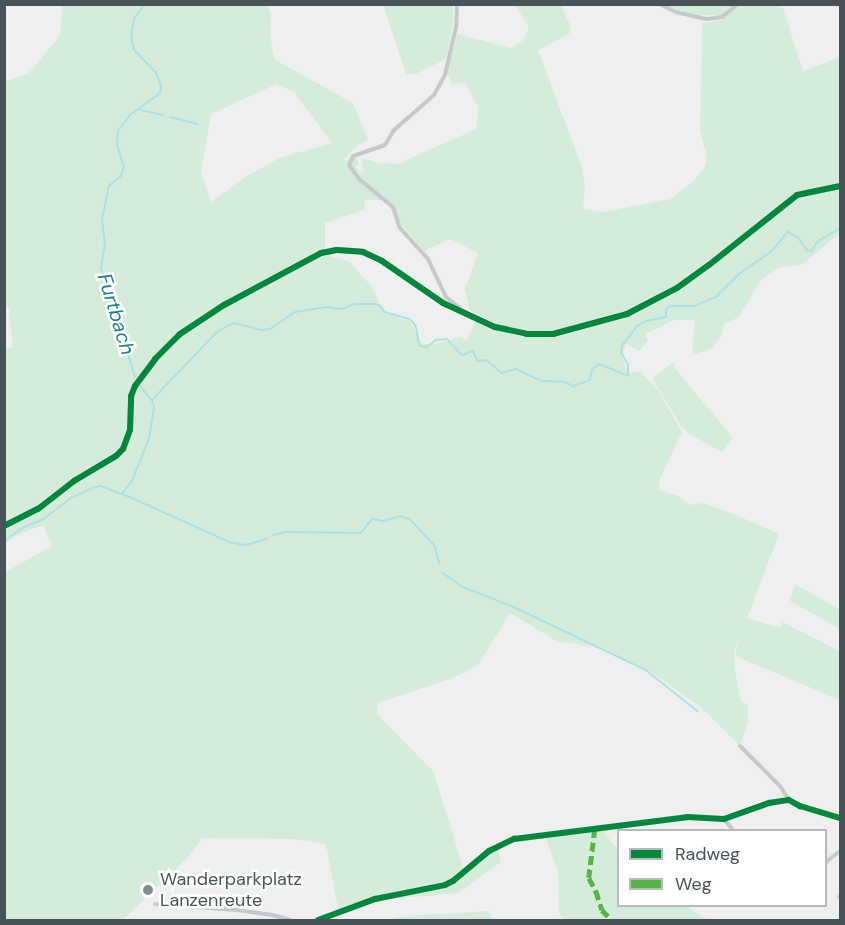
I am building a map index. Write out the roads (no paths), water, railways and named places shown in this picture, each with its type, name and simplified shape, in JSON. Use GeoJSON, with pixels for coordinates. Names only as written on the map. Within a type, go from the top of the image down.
{"type":"FeatureCollection","features":[{"type":"Feature","properties":{"kind":"street"},"geometry":{"type":"LineString","coordinates":[[457,4],[456,27],[445,75],[434,95],[394,130],[386,145],[352,156],[349,165],[359,179],[393,207],[400,228],[428,259],[446,297],[459,307],[460,311]]}},
{"type":"Feature","properties":{"kind":"street"},"geometry":{"type":"LineString","coordinates":[[659,4],[676,12],[706,19],[722,17],[738,4]]}},
{"type":"Feature","properties":{"kind":"street"},"geometry":{"type":"LineString","coordinates":[[4,526],[38,509],[123,449],[130,430],[131,396],[135,386],[155,359],[180,334],[224,305],[321,253],[348,250],[372,255],[443,303],[509,331],[542,334],[571,331],[627,314],[693,276],[797,195],[840,186]]}},
{"type":"Feature","properties":{"kind":"street"},"geometry":{"type":"LineString","coordinates":[[740,746],[780,786],[789,800],[800,806],[840,818]]}},
{"type":"Feature","properties":{"kind":"street"},"geometry":{"type":"LineString","coordinates":[[318,921],[375,899],[445,885],[489,850],[514,839],[707,816],[724,819],[769,803],[789,800]]}},
{"type":"Feature","properties":{"kind":"street"},"geometry":{"type":"LineString","coordinates":[[724,819],[732,829]]}},
{"type":"Feature","properties":{"kind":"street"},"geometry":{"type":"LineString","coordinates":[[827,860],[840,850]]}},
{"type":"Feature","properties":{"kind":"street"},"geometry":{"type":"LineString","coordinates":[[155,904],[237,910],[273,915],[290,921]]}},
{"type":"Feature","properties":{"kind":"waterway","name":"Furtbach"},"geometry":{"type":"LineString","coordinates":[[135,377],[101,269],[105,243],[102,221],[109,186],[121,176],[124,167],[117,145],[118,131],[130,115],[160,93],[161,86],[156,73],[134,50],[131,38],[134,19],[145,4]]}},
{"type":"Feature","properties":{"kind":"waterway"},"geometry":{"type":"LineString","coordinates":[[140,110],[163,115]]}},
{"type":"Feature","properties":{"kind":"waterway"},"geometry":{"type":"LineString","coordinates":[[170,117],[198,124]]}},
{"type":"Feature","properties":{"kind":"waterway"},"geometry":{"type":"LineString","coordinates":[[4,541],[24,527],[42,520],[71,498],[92,488],[101,486],[122,494],[132,481],[149,439],[154,408],[152,400],[216,333],[229,325],[235,323],[262,330],[270,329],[295,312],[327,307],[342,309],[355,304],[375,304],[381,306],[385,312],[410,319],[416,326],[420,346],[427,347],[436,340],[447,339],[462,355],[473,351],[478,361],[487,360],[502,373],[516,369],[542,381],[565,382],[573,386],[590,380],[592,370],[599,364],[628,376],[628,365],[621,353],[622,346],[637,326],[646,321],[666,317],[666,310],[670,306],[694,306],[716,297],[739,274],[772,251],[788,232],[798,237],[807,250],[812,251],[817,242],[840,228]]}},
{"type":"Feature","properties":{"kind":"waterway","name":"Furtbach"},"geometry":{"type":"LineString","coordinates":[[140,385],[151,399]]}},
{"type":"Feature","properties":{"kind":"waterway"},"geometry":{"type":"LineString","coordinates":[[123,494],[230,542],[246,545],[267,539]]}},
{"type":"Feature","properties":{"kind":"waterway"},"geometry":{"type":"LineString","coordinates":[[273,535],[286,532],[361,533],[372,519],[384,521],[400,516],[410,519],[435,546],[440,563]]}},
{"type":"Feature","properties":{"kind":"waterway"},"geometry":{"type":"LineString","coordinates":[[443,573],[463,587],[514,607],[646,670],[698,711]]}},
{"type":"Feature","properties":{"kind":"place","name":"Wanderparkplatz Lanzenreute"},"geometry":{"type":"Point","coordinates":[148,890]}}]}
